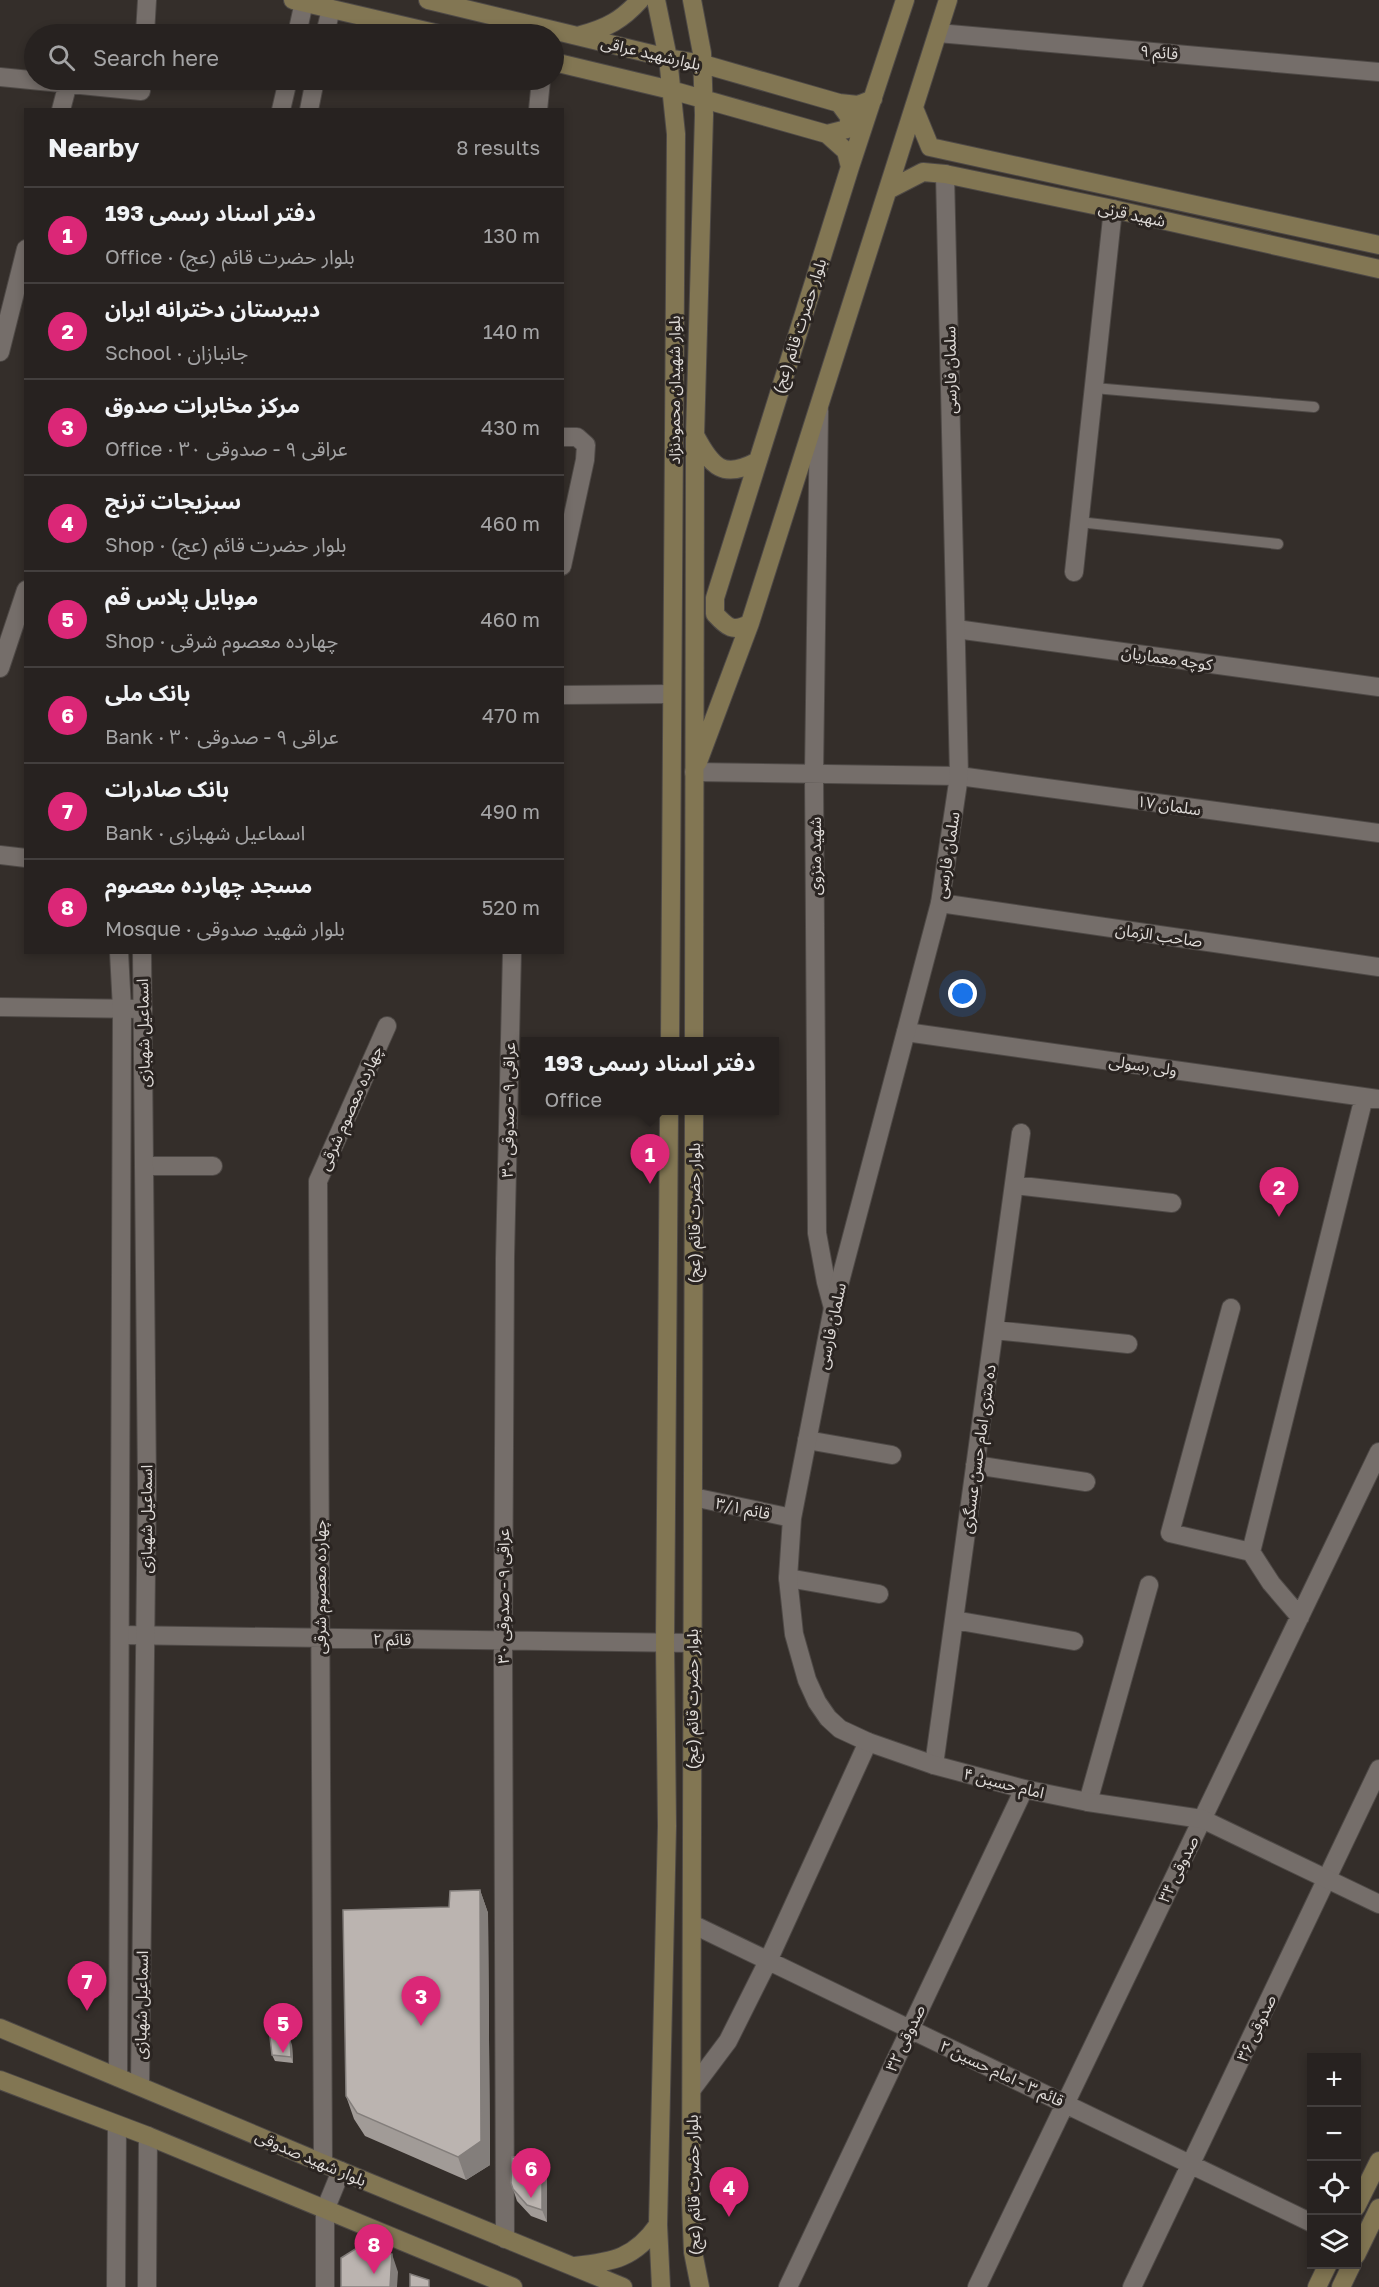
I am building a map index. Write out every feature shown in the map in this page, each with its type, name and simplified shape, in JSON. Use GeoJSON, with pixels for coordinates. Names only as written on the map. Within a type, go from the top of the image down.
{"type":"FeatureCollection","features":[{"type":"Feature","properties":{"kind":"main road","name":"بلوارشهید عراقی"},"geometry":{"type":"LineString","coordinates":[[428,0],[459,4],[533,24]]}},
{"type":"Feature","properties":{"kind":"main road"},"geometry":{"type":"LineString","coordinates":[[577,36],[602,29],[625,16],[640,0]]}},
{"type":"Feature","properties":{"kind":"main road","name":"بلوار شهیدان محمودنژاد"},"geometry":{"type":"LineString","coordinates":[[656,0],[668,57],[676,134],[670,1037]]}},
{"type":"Feature","properties":{"kind":"main road","name":"بلوار شهیدان محمودنژاد"},"geometry":{"type":"LineString","coordinates":[[692,0],[703,64],[704,133],[695,436],[694,772]]}},
{"type":"Feature","properties":{"kind":"main road","name":"بلوار حضرت قائم (عج)"},"geometry":{"type":"LineString","coordinates":[[750,623],[741,628],[726,626],[715,614],[715,598],[756,462],[905,0]]}},
{"type":"Feature","properties":{"kind":"main road"},"geometry":{"type":"LineString","coordinates":[[694,1037],[694,772],[750,623],[948,0]]}},
{"type":"Feature","properties":{"kind":"main road"},"geometry":{"type":"LineString","coordinates":[[299,1],[396,24]]}},
{"type":"Feature","properties":{"kind":"main road","name":"بلوارشهید عراقی"},"geometry":{"type":"LineString","coordinates":[[564,32],[703,64],[839,103],[858,105],[873,99]]}},
{"type":"Feature","properties":{"kind":"main road","name":"بلوارشهید عراقی"},"geometry":{"type":"LineString","coordinates":[[564,64],[672,90],[827,134]]}},
{"type":"Feature","properties":{"kind":"main road"},"geometry":{"type":"LineString","coordinates":[[827,134],[848,129],[850,118],[839,103]]}},
{"type":"Feature","properties":{"kind":"main road"},"geometry":{"type":"LineString","coordinates":[[888,190],[923,172],[916,163],[920,153],[930,147],[914,108]]}},
{"type":"Feature","properties":{"kind":"main road"},"geometry":{"type":"LineString","coordinates":[[827,134],[846,151],[850,167]]}},
{"type":"Feature","properties":{"kind":"main road","name":"شهید قرنی"},"geometry":{"type":"LineString","coordinates":[[930,147],[1379,245]]}},
{"type":"Feature","properties":{"kind":"main road","name":"شهید قرنی"},"geometry":{"type":"LineString","coordinates":[[923,172],[945,174],[1113,209],[1379,269]]}},
{"type":"Feature","properties":{"kind":"main road"},"geometry":{"type":"LineString","coordinates":[[695,436],[706,456],[714,465],[725,470],[737,471],[756,462]]}},
{"type":"Feature","properties":{"kind":"main road","name":"بلوار حضرت قائم (عج)"},"geometry":{"type":"LineString","coordinates":[[661,2287],[658,2225],[667,1826],[665,1643],[669,1115]]}},
{"type":"Feature","properties":{"kind":"main road","name":"بلوار حضرت قائم (عج)"},"geometry":{"type":"LineString","coordinates":[[694,1115],[691,2203],[696,2284]]}},
{"type":"Feature","properties":{"kind":"main road","name":"بلوار شهید صدوقی"},"geometry":{"type":"LineString","coordinates":[[0,2028],[623,2287]]}},
{"type":"Feature","properties":{"kind":"main road"},"geometry":{"type":"LineString","coordinates":[[0,2080],[148,2136],[507,2286]]}},
{"type":"Feature","properties":{"kind":"main road"},"geometry":{"type":"LineString","coordinates":[[1361,2197],[1379,2162]]}},
{"type":"Feature","properties":{"kind":"main road"},"geometry":{"type":"LineString","coordinates":[[1361,2245],[1379,2208]]}},
{"type":"Feature","properties":{"kind":"main road"},"geometry":{"type":"LineString","coordinates":[[573,2266],[604,2262],[629,2254],[646,2243],[658,2225]]}},
{"type":"Feature","properties":{"kind":"main road"},"geometry":{"type":"LineString","coordinates":[[1317,2287],[1326,2269]]}},
{"type":"Feature","properties":{"kind":"main road"},"geometry":{"type":"LineString","coordinates":[[1341,2287],[1350,2269]]}},
{"type":"Feature","properties":{"kind":"street"},"geometry":{"type":"LineString","coordinates":[[146,24],[147,0]]}},
{"type":"Feature","properties":{"kind":"street"},"geometry":{"type":"LineString","coordinates":[[298,24],[299,1]]}},
{"type":"Feature","properties":{"kind":"street"},"geometry":{"type":"LineString","coordinates":[[327,24],[331,9]]}},
{"type":"Feature","properties":{"kind":"street","name":"قائم ۹"},"geometry":{"type":"LineString","coordinates":[[938,33],[1379,72]]}},
{"type":"Feature","properties":{"kind":"street"},"geometry":{"type":"LineString","coordinates":[[0,77],[24,79]]}},
{"type":"Feature","properties":{"kind":"street"},"geometry":{"type":"LineString","coordinates":[[62,108],[66,90]]}},
{"type":"Feature","properties":{"kind":"street"},"geometry":{"type":"LineString","coordinates":[[114,90],[141,94]]}},
{"type":"Feature","properties":{"kind":"street"},"geometry":{"type":"LineString","coordinates":[[281,108],[286,90]]}},
{"type":"Feature","properties":{"kind":"street"},"geometry":{"type":"LineString","coordinates":[[309,108],[313,90]]}},
{"type":"Feature","properties":{"kind":"street"},"geometry":{"type":"LineString","coordinates":[[538,108],[540,90]]}},
{"type":"Feature","properties":{"kind":"street","name":"سلمان فارسی"},"geometry":{"type":"LineString","coordinates":[[792,1518],[833,1308],[940,903],[959,776],[945,174]]}},
{"type":"Feature","properties":{"kind":"street"},"geometry":{"type":"LineString","coordinates":[[1074,572],[1113,209]]}},
{"type":"Feature","properties":{"kind":"street"},"geometry":{"type":"LineString","coordinates":[[0,352],[19,305],[24,265]]}},
{"type":"Feature","properties":{"kind":"street","name":"شهید منزوی"},"geometry":{"type":"LineString","coordinates":[[819,403],[814,774],[817,1233],[833,1308]]}},
{"type":"Feature","properties":{"kind":"street"},"geometry":{"type":"LineString","coordinates":[[564,436],[577,437],[586,445],[585,460],[564,558]]}},
{"type":"Feature","properties":{"kind":"street"},"geometry":{"type":"LineString","coordinates":[[0,668],[24,596]]}},
{"type":"Feature","properties":{"kind":"street","name":"کوچه معماریان"},"geometry":{"type":"LineString","coordinates":[[956,629],[1379,687]]}},
{"type":"Feature","properties":{"kind":"street"},"geometry":{"type":"LineString","coordinates":[[564,695],[672,694]]}},
{"type":"Feature","properties":{"kind":"street","name":"سلمان ۱۷"},"geometry":{"type":"LineString","coordinates":[[694,772],[959,776],[1379,833]]}},
{"type":"Feature","properties":{"kind":"street"},"geometry":{"type":"LineString","coordinates":[[0,855],[24,858]]}},
{"type":"Feature","properties":{"kind":"street","name":"صاحب الزمان"},"geometry":{"type":"LineString","coordinates":[[940,903],[1379,967]]}},
{"type":"Feature","properties":{"kind":"street","name":"اسماعیل شهبازی"},"geometry":{"type":"LineString","coordinates":[[118,2077],[122,1009],[119,954]]}},
{"type":"Feature","properties":{"kind":"street","name":"اسماعیل شهبازی"},"geometry":{"type":"LineString","coordinates":[[140,2085],[147,1485],[142,954]]}},
{"type":"Feature","properties":{"kind":"street","name":"عراقی ۹ - صدوقی ۳۰"},"geometry":{"type":"LineString","coordinates":[[505,2239],[503,1640],[505,1246],[512,954]]}},
{"type":"Feature","properties":{"kind":"street"},"geometry":{"type":"LineString","coordinates":[[0,1007],[143,1009]]}},
{"type":"Feature","properties":{"kind":"street","name":"چهارده معصوم شرقی"},"geometry":{"type":"LineString","coordinates":[[323,2163],[318,1181],[387,1026]]}},
{"type":"Feature","properties":{"kind":"street","name":"ولی رسولی"},"geometry":{"type":"LineString","coordinates":[[906,1032],[1371,1098]]}},
{"type":"Feature","properties":{"kind":"street"},"geometry":{"type":"LineString","coordinates":[[1251,1552],[1371,1098]]}},
{"type":"Feature","properties":{"kind":"street","name":"ده متری امام حسن عسگری"},"geometry":{"type":"LineString","coordinates":[[934,1765],[1021,1133]]}},
{"type":"Feature","properties":{"kind":"street"},"geometry":{"type":"LineString","coordinates":[[144,1166],[213,1166]]}},
{"type":"Feature","properties":{"kind":"street"},"geometry":{"type":"LineString","coordinates":[[1014,1185],[1172,1203]]}},
{"type":"Feature","properties":{"kind":"street"},"geometry":{"type":"LineString","coordinates":[[1231,1308],[1170,1533],[1251,1552],[1271,1583],[1300,1617]]}},
{"type":"Feature","properties":{"kind":"street"},"geometry":{"type":"LineString","coordinates":[[994,1330],[1128,1344]]}},
{"type":"Feature","properties":{"kind":"street"},"geometry":{"type":"LineString","coordinates":[[807,1440],[892,1455]]}},
{"type":"Feature","properties":{"kind":"street","name":"صدوقی ۳۴"},"geometry":{"type":"LineString","coordinates":[[977,2287],[1379,1452]]}},
{"type":"Feature","properties":{"kind":"street"},"geometry":{"type":"LineString","coordinates":[[975,1464],[1086,1482]]}},
{"type":"Feature","properties":{"kind":"street","name":"قائم ۳/۱"},"geometry":{"type":"LineString","coordinates":[[693,1497],[792,1518]]}},
{"type":"Feature","properties":{"kind":"street","name":"امام حسین ۴"},"geometry":{"type":"LineString","coordinates":[[792,1518],[788,1578],[794,1634],[807,1680],[817,1702],[828,1718],[840,1729],[868,1743],[934,1765],[1024,1789],[1088,1802],[1202,1819],[1379,1904]]}},
{"type":"Feature","properties":{"kind":"street"},"geometry":{"type":"LineString","coordinates":[[788,1578],[879,1594]]}},
{"type":"Feature","properties":{"kind":"street"},"geometry":{"type":"LineString","coordinates":[[1088,1802],[1149,1585]]}},
{"type":"Feature","properties":{"kind":"street"},"geometry":{"type":"LineString","coordinates":[[954,1620],[1074,1641]]}},
{"type":"Feature","properties":{"kind":"street","name":"قائم ۲"},"geometry":{"type":"LineString","coordinates":[[120,1635],[692,1643]]}},
{"type":"Feature","properties":{"kind":"street"},"geometry":{"type":"LineString","coordinates":[[692,2090],[728,2041],[768,1961],[868,1743]]}},
{"type":"Feature","properties":{"kind":"street","name":"صدوقی ۳۶"},"geometry":{"type":"LineString","coordinates":[[1132,2287],[1379,1769]]}},
{"type":"Feature","properties":{"kind":"street","name":"صدوقی ۳۲"},"geometry":{"type":"LineString","coordinates":[[788,2287],[1024,1789]]}},
{"type":"Feature","properties":{"kind":"street","name":"قائم ۳ - امام حسین ۲"},"geometry":{"type":"LineString","coordinates":[[692,1924],[1307,2221]]}},
{"type":"Feature","properties":{"kind":"street"},"geometry":{"type":"LineString","coordinates":[[116,2287],[117,2125]]}},
{"type":"Feature","properties":{"kind":"street"},"geometry":{"type":"LineString","coordinates":[[147,2287],[148,2136]]}},
{"type":"Feature","properties":{"kind":"street"},"geometry":{"type":"LineString","coordinates":[[324,2287],[325,2210],[341,2171]]}},
{"type":"Feature","properties":{"kind":"lane"},"geometry":{"type":"LineString","coordinates":[[1094,388],[1314,406]]}},
{"type":"Feature","properties":{"kind":"lane"},"geometry":{"type":"LineString","coordinates":[[1079,522],[1278,544]]}},
{"type":"Feature","properties":{"kind":"building"},"geometry":{"type":"Polygon","coordinates":[[[480,1890],[481,2141],[458,2157],[357,2113],[346,2096],[343,1910],[449,1907],[450,1891],[480,1890]]]}},
{"type":"Feature","properties":{"kind":"building"},"geometry":{"type":"Polygon","coordinates":[[[270,2037],[290,2039],[291,2057],[272,2055],[270,2037]]]}},
{"type":"Feature","properties":{"kind":"building"},"geometry":{"type":"Polygon","coordinates":[[[512,2157],[542,2158],[542,2210],[527,2205],[513,2189],[511,2183],[512,2157]]]}},
{"type":"Feature","properties":{"kind":"building"},"geometry":{"type":"Polygon","coordinates":[[[360,2246],[392,2254],[390,2287],[341,2287],[341,2258],[360,2246]]]}},
{"type":"Feature","properties":{"kind":"building"},"geometry":{"type":"Polygon","coordinates":[[[410,2274],[429,2280],[429,2287],[410,2287],[410,2274]]]}},
{"type":"Feature","properties":{"kind":"place","name":"دفتر اسناد رسمی 193"},"geometry":{"type":"Point","coordinates":[650,1184]}},
{"type":"Feature","properties":{"kind":"place","name":"دبیرستان دخترانه ایران"},"geometry":{"type":"Point","coordinates":[1279,1217]}},
{"type":"Feature","properties":{"kind":"place","name":"بانک صادرات"},"geometry":{"type":"Point","coordinates":[87,2011]}},
{"type":"Feature","properties":{"kind":"place","name":"مرکز مخابرات صدوق"},"geometry":{"type":"Point","coordinates":[421,2026]}},
{"type":"Feature","properties":{"kind":"place","name":"موبایل پلاس قم"},"geometry":{"type":"Point","coordinates":[283,2053]}},
{"type":"Feature","properties":{"kind":"place","name":"بانک ملی"},"geometry":{"type":"Point","coordinates":[531,2198]}},
{"type":"Feature","properties":{"kind":"place","name":"سبزیجات ترنج"},"geometry":{"type":"Point","coordinates":[729,2217]}},
{"type":"Feature","properties":{"kind":"place","name":"مسجد چهارده معصوم"},"geometry":{"type":"Point","coordinates":[374,2274]}}]}
